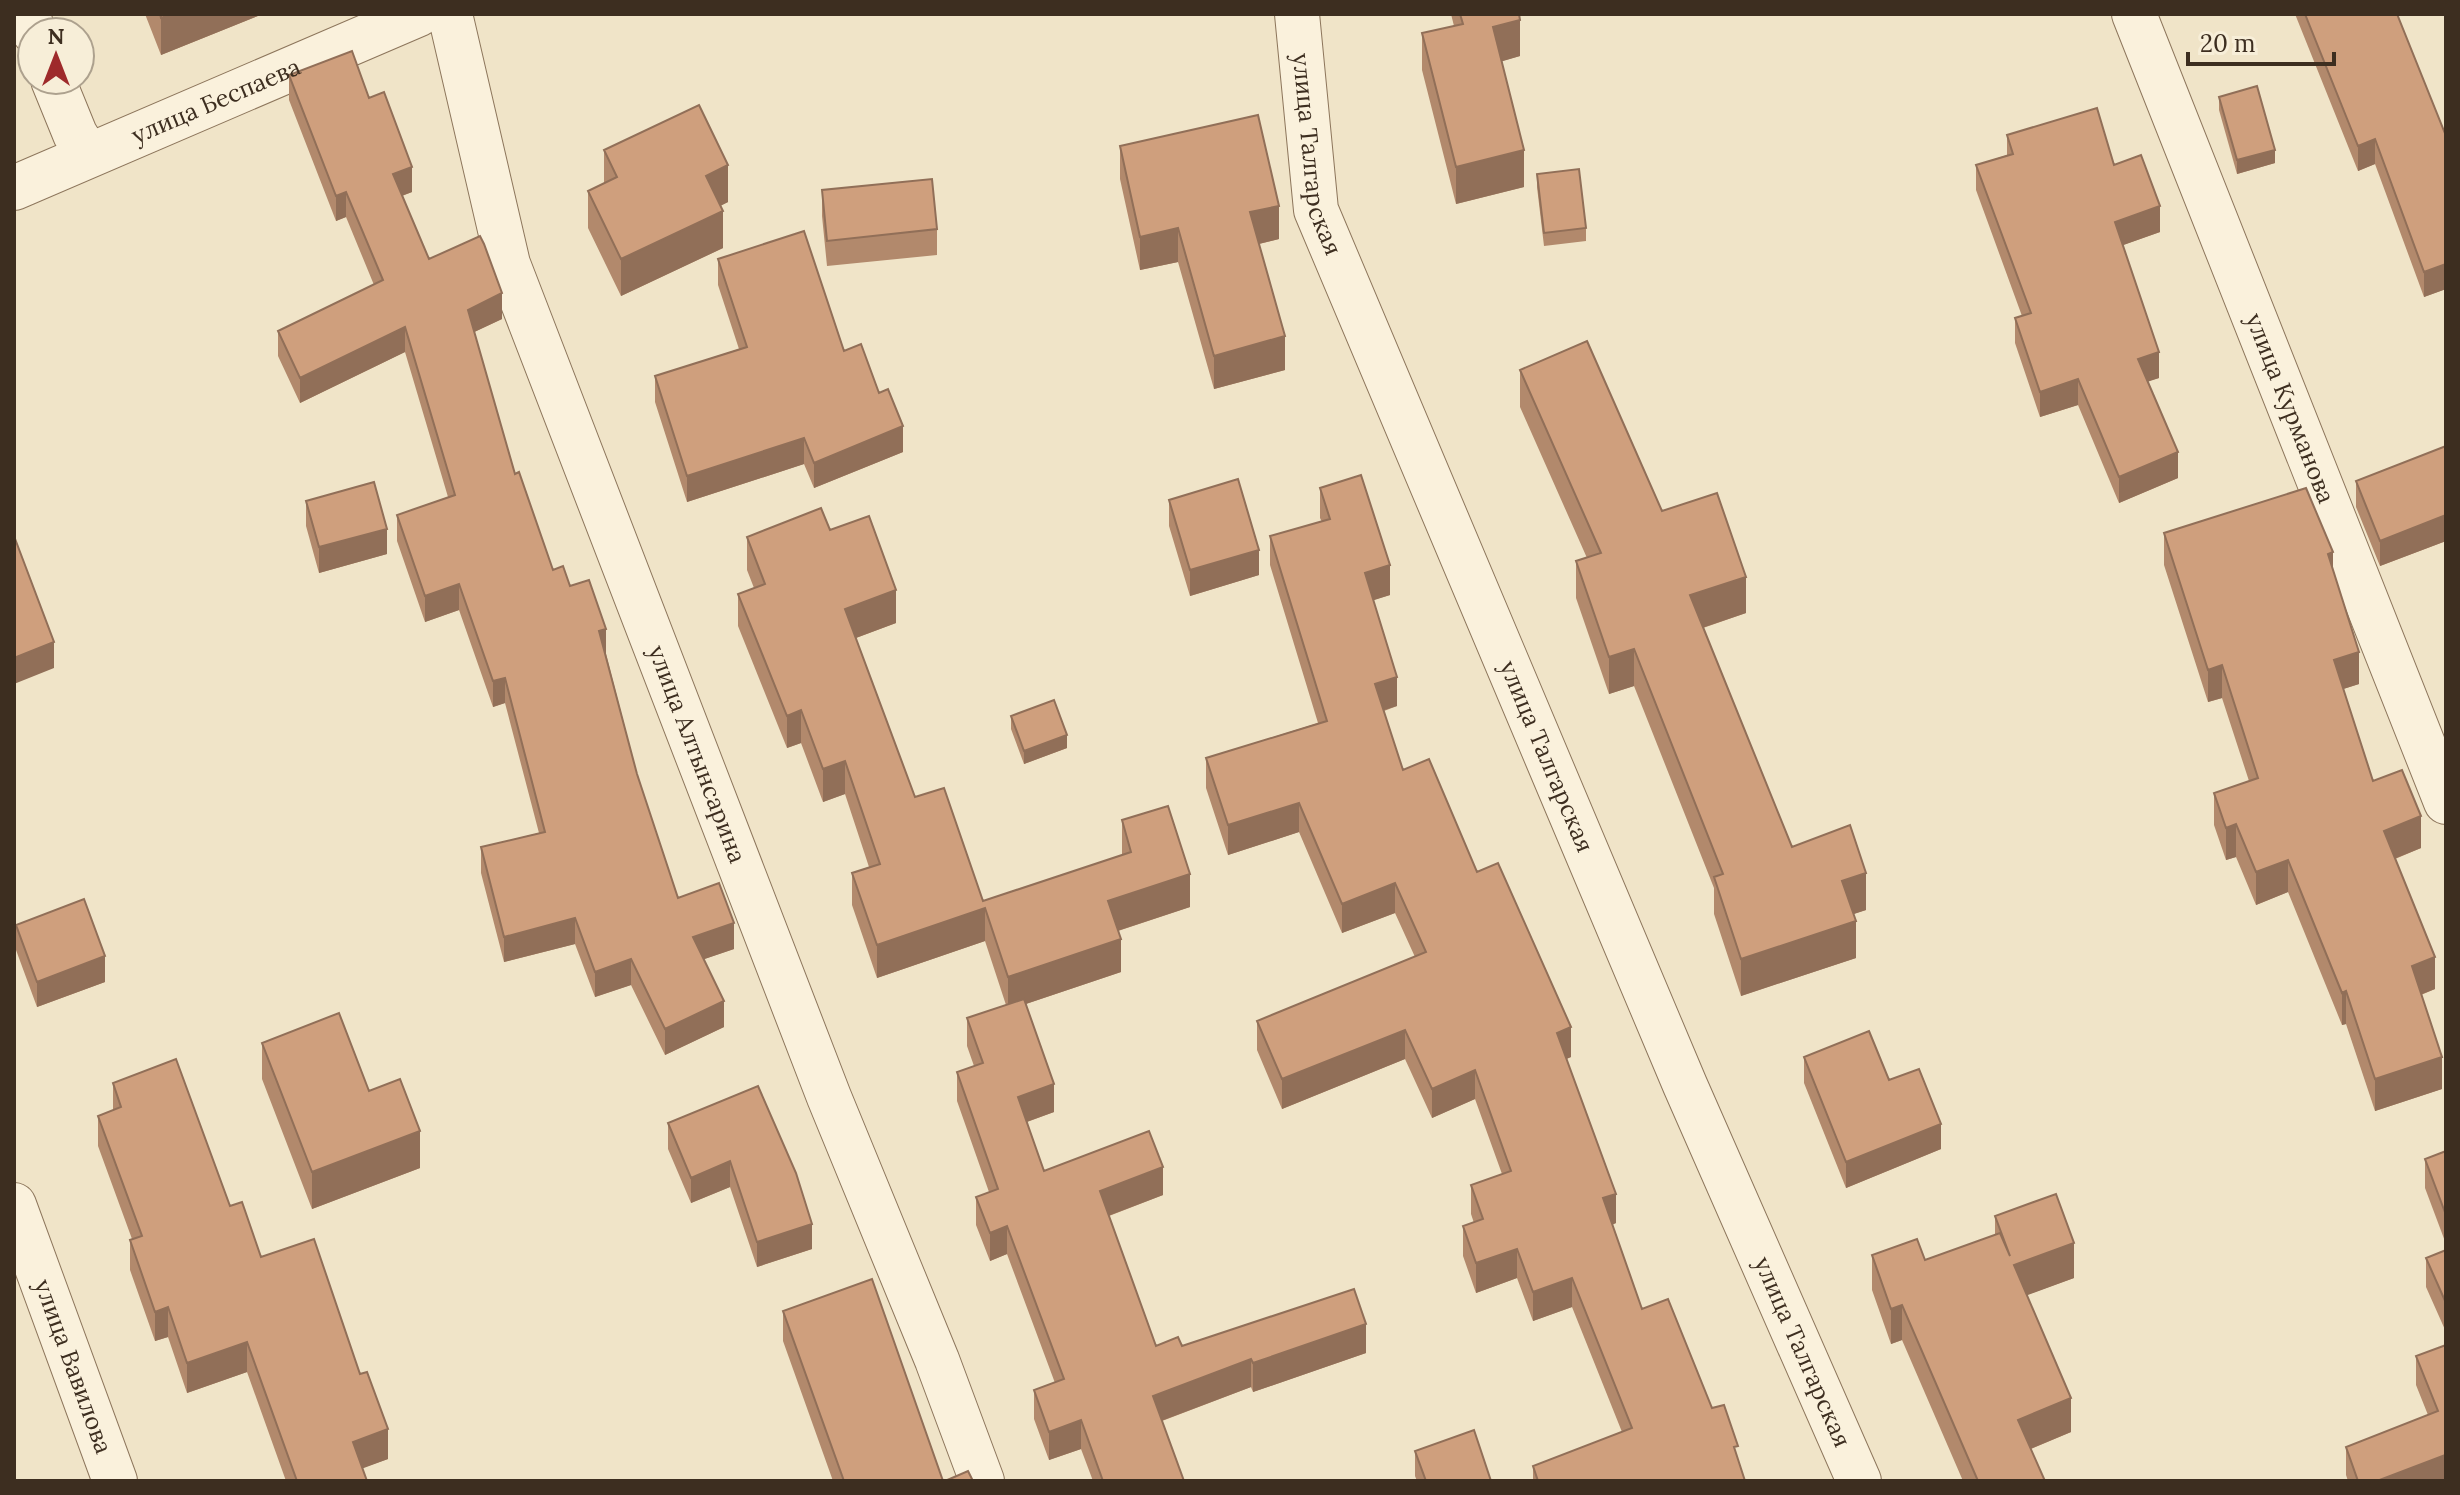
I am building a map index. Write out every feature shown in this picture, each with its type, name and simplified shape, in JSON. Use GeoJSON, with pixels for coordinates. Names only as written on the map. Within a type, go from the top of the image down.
{"type":"FeatureCollection","features":[{"type":"Feature","properties":{"kind":"street","name":"улица Беспаева"},"geometry":{"type":"LineString","coordinates":[[14,188],[419,14]]}},
{"type":"Feature","properties":{"kind":"street","name":"улица Алтынсарина"},"geometry":{"type":"LineString","coordinates":[[450,14],[508,264],[829,1097],[937,1360],[982,1481]]}},
{"type":"Feature","properties":{"kind":"street","name":"улица Талгарская"},"geometry":{"type":"LineString","coordinates":[[1297,14],[1316,210],[1685,1085],[1859,1481]]}},
{"type":"Feature","properties":{"kind":"street","name":"улица Курманова"},"geometry":{"type":"LineString","coordinates":[[2134,14],[2446,802]]}},
{"type":"Feature","properties":{"kind":"street"},"geometry":{"type":"LineString","coordinates":[[60,96],[75,134],[88,155]]}},
{"type":"Feature","properties":{"kind":"street","name":"улица Вавилова"},"geometry":{"type":"LineString","coordinates":[[14,1205],[115,1481]]}},
{"type":"Feature","properties":{"kind":"building"},"geometry":{"type":"Polygon","coordinates":[[[1460,14],[1519,14],[1520,20],[1493,27],[1524,150],[1456,167],[1422,33],[1463,24],[1460,14]]]}},
{"type":"Feature","properties":{"kind":"building"},"geometry":{"type":"Polygon","coordinates":[[[2305,14],[2397,14],[2446,136],[2446,264],[2424,272],[2375,139],[2358,146],[2305,14]]]}},
{"type":"Feature","properties":{"kind":"building"},"geometry":{"type":"Polygon","coordinates":[[[352,51],[369,98],[384,92],[412,167],[393,174],[429,259],[480,236],[484,244],[502,293],[468,310],[515,474],[519,472],[553,570],[563,566],[570,586],[589,580],[606,629],[599,631],[637,774],[678,898],[719,883],[734,923],[693,937],[724,1001],[665,1029],[631,959],[595,972],[575,918],[504,937],[481,847],[545,832],[505,678],[493,681],[459,584],[425,596],[397,515],[455,495],[405,327],[300,378],[278,331],[383,280],[346,192],[336,196],[289,75],[352,51]]]}},
{"type":"Feature","properties":{"kind":"building"},"geometry":{"type":"Polygon","coordinates":[[[2257,86],[2275,150],[2237,160],[2219,97],[2257,86]]]}},
{"type":"Feature","properties":{"kind":"building"},"geometry":{"type":"Polygon","coordinates":[[[699,105],[728,165],[706,176],[723,211],[621,259],[588,191],[617,177],[604,150],[699,105]]]}},
{"type":"Feature","properties":{"kind":"building"},"geometry":{"type":"Polygon","coordinates":[[[2097,108],[2114,165],[2141,155],[2160,206],[2115,222],[2159,352],[2138,359],[2178,452],[2119,477],[2078,379],[2040,392],[2015,318],[2031,313],[1976,165],[2013,154],[2007,135],[2097,108]]]}},
{"type":"Feature","properties":{"kind":"building"},"geometry":{"type":"Polygon","coordinates":[[[1258,115],[1279,206],[1250,212],[1285,336],[1214,356],[1178,228],[1140,237],[1120,146],[1258,115]]]}},
{"type":"Feature","properties":{"kind":"building"},"geometry":{"type":"Polygon","coordinates":[[[1579,169],[1586,228],[1544,233],[1537,174],[1579,169]]]}},
{"type":"Feature","properties":{"kind":"building"},"geometry":{"type":"Polygon","coordinates":[[[932,179],[937,229],[827,241],[822,190],[932,179]]]}},
{"type":"Feature","properties":{"kind":"building"},"geometry":{"type":"Polygon","coordinates":[[[804,231],[844,351],[861,344],[879,393],[888,389],[903,426],[814,463],[804,438],[687,476],[655,376],[747,347],[718,259],[804,231]]]}},
{"type":"Feature","properties":{"kind":"building"},"geometry":{"type":"Polygon","coordinates":[[[1587,341],[1662,511],[1717,493],[1746,577],[1690,595],[1792,847],[1850,825],[1866,873],[1842,881],[1856,921],[1741,959],[1714,877],[1723,874],[1634,649],[1609,657],[1576,561],[1601,553],[1520,370],[1587,341]]]}},
{"type":"Feature","properties":{"kind":"building"},"geometry":{"type":"Polygon","coordinates":[[[2446,446],[2446,515],[2380,541],[2356,481],[2446,446]]]}},
{"type":"Feature","properties":{"kind":"building"},"geometry":{"type":"Polygon","coordinates":[[[1361,475],[1390,565],[1365,573],[1397,677],[1375,684],[1403,770],[1429,759],[1477,872],[1498,863],[1571,1027],[1557,1033],[1616,1194],[1603,1198],[1642,1309],[1668,1299],[1712,1408],[1724,1405],[1738,1446],[1734,1447],[1745,1481],[1538,1481],[1533,1466],[1632,1428],[1572,1278],[1533,1292],[1517,1249],[1476,1263],[1463,1226],[1483,1219],[1471,1185],[1511,1171],[1475,1070],[1432,1089],[1405,1030],[1282,1079],[1257,1021],[1426,952],[1395,883],[1342,904],[1299,803],[1228,825],[1206,758],[1327,721],[1270,536],[1330,519],[1320,488],[1361,475]]]}},
{"type":"Feature","properties":{"kind":"building"},"geometry":{"type":"Polygon","coordinates":[[[1238,479],[1259,550],[1190,570],[1169,500],[1238,479]]]}},
{"type":"Feature","properties":{"kind":"building"},"geometry":{"type":"Polygon","coordinates":[[[374,482],[387,529],[319,547],[306,501],[374,482]]]}},
{"type":"Feature","properties":{"kind":"building"},"geometry":{"type":"Polygon","coordinates":[[[2306,488],[2333,552],[2328,554],[2359,652],[2334,660],[2373,781],[2402,770],[2421,816],[2384,831],[2435,957],[2412,966],[2442,1057],[2375,1079],[2346,991],[2342,993],[2288,860],[2256,872],[2236,824],[2226,828],[2214,793],[2258,778],[2222,665],[2208,670],[2164,533],[2306,488]]]}},
{"type":"Feature","properties":{"kind":"building"},"geometry":{"type":"Polygon","coordinates":[[[821,508],[830,530],[869,516],[896,590],[845,609],[915,797],[944,788],[983,901],[1131,852],[1122,820],[1168,806],[1190,874],[1108,901],[1121,939],[1008,977],[985,908],[877,945],[852,873],[880,864],[845,761],[823,769],[801,710],[787,716],[738,594],[765,584],[747,537],[821,508]]]}},
{"type":"Feature","properties":{"kind":"building"},"geometry":{"type":"Polygon","coordinates":[[[14,536],[54,642],[14,658],[14,536]]]}},
{"type":"Feature","properties":{"kind":"building"},"geometry":{"type":"Polygon","coordinates":[[[1054,700],[1067,735],[1024,751],[1011,716],[1054,700]]]}},
{"type":"Feature","properties":{"kind":"building"},"geometry":{"type":"Polygon","coordinates":[[[84,899],[105,956],[37,982],[16,925],[84,899]]]}},
{"type":"Feature","properties":{"kind":"building"},"geometry":{"type":"Polygon","coordinates":[[[1024,999],[1054,1084],[1018,1097],[1044,1171],[1149,1131],[1163,1167],[1100,1191],[1156,1346],[1178,1337],[1182,1346],[1354,1289],[1366,1324],[1253,1363],[1251,1359],[1153,1396],[1184,1481],[1103,1481],[1081,1420],[1049,1432],[1034,1390],[1064,1379],[1007,1226],[990,1233],[976,1197],[998,1189],[957,1072],[983,1063],[967,1018],[1024,999]]]}},
{"type":"Feature","properties":{"kind":"building"},"geometry":{"type":"Polygon","coordinates":[[[339,1013],[369,1091],[400,1079],[420,1131],[312,1172],[262,1043],[339,1013]]]}},
{"type":"Feature","properties":{"kind":"building"},"geometry":{"type":"Polygon","coordinates":[[[1869,1031],[1889,1080],[1919,1069],[1941,1124],[1846,1162],[1804,1057],[1869,1031]]]}},
{"type":"Feature","properties":{"kind":"building"},"geometry":{"type":"Polygon","coordinates":[[[176,1059],[230,1206],[242,1202],[261,1257],[314,1239],[360,1374],[367,1372],[388,1429],[353,1442],[367,1481],[297,1481],[247,1342],[187,1363],[168,1307],[155,1312],[130,1240],[142,1236],[98,1116],[121,1107],[113,1083],[176,1059]]]}},
{"type":"Feature","properties":{"kind":"building"},"geometry":{"type":"Polygon","coordinates":[[[758,1086],[796,1173],[812,1224],[757,1242],[730,1161],[691,1178],[668,1123],[758,1086]]]}},
{"type":"Feature","properties":{"kind":"building"},"geometry":{"type":"Polygon","coordinates":[[[2446,1151],[2446,1215],[2425,1159],[2446,1151]]]}},
{"type":"Feature","properties":{"kind":"building"},"geometry":{"type":"Polygon","coordinates":[[[2056,1194],[2074,1243],[2014,1265],[2071,1398],[2018,1420],[2045,1481],[1978,1481],[1902,1305],[1891,1309],[1872,1255],[1917,1239],[1925,1260],[2000,1233],[2010,1256],[1995,1216],[2056,1194]]]}},
{"type":"Feature","properties":{"kind":"building"},"geometry":{"type":"Polygon","coordinates":[[[2446,1250],[2446,1303],[2426,1258],[2446,1250]]]}},
{"type":"Feature","properties":{"kind":"building"},"geometry":{"type":"Polygon","coordinates":[[[872,1279],[943,1481],[844,1481],[783,1311],[872,1279]]]}},
{"type":"Feature","properties":{"kind":"building"},"geometry":{"type":"Polygon","coordinates":[[[2446,1345],[2446,1458],[2445,1455],[2377,1481],[2358,1481],[2346,1447],[2438,1411],[2416,1356],[2446,1345]]]}},
{"type":"Feature","properties":{"kind":"building"},"geometry":{"type":"Polygon","coordinates":[[[1474,1430],[1491,1481],[1426,1481],[1415,1451],[1474,1430]]]}},
{"type":"Feature","properties":{"kind":"building"},"geometry":{"type":"Polygon","coordinates":[[[968,1471],[973,1481],[945,1481],[968,1471]]]}}]}
